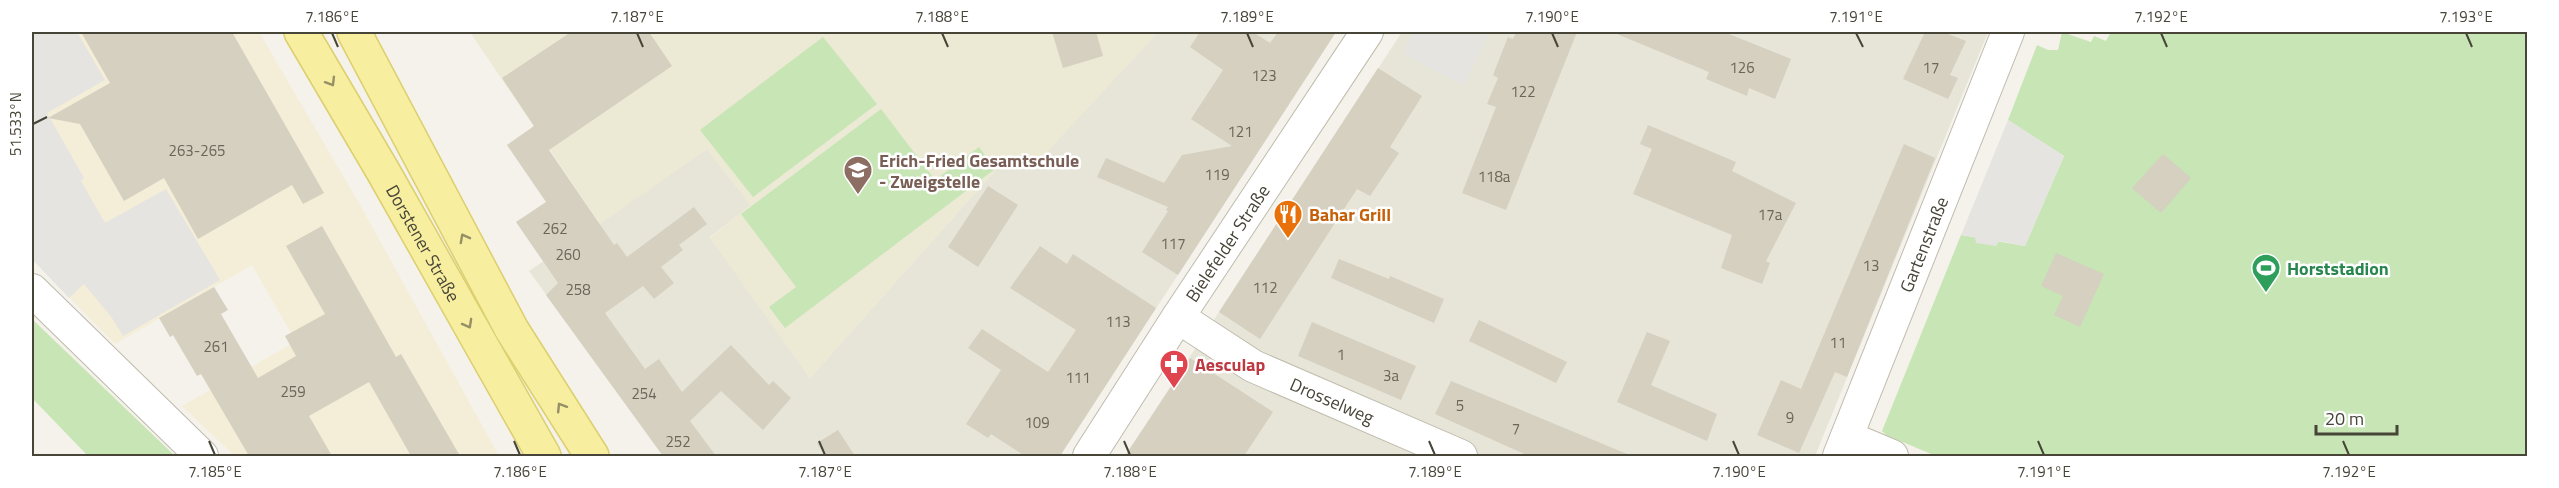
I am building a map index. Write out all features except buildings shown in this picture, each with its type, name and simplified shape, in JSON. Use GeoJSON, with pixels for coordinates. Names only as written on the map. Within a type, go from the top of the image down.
{"type":"FeatureCollection","features":[{"type":"Feature","properties":{"kind":"main road","name":"Dorstener Straße"},"geometry":{"type":"LineString","coordinates":[[301,32],[384,173],[544,456]]}},
{"type":"Feature","properties":{"kind":"main road","name":"Dorstener Straße"},"geometry":{"type":"LineString","coordinates":[[354,32],[512,330],[592,456]]}},
{"type":"Feature","properties":{"kind":"street","name":"Bielefelder Straße"},"geometry":{"type":"LineString","coordinates":[[1089,456],[1367,32]]}},
{"type":"Feature","properties":{"kind":"street","name":"Gartenstraße"},"geometry":{"type":"LineString","coordinates":[[1843,447],[2008,32]]}},
{"type":"Feature","properties":{"kind":"street"},"geometry":{"type":"LineString","coordinates":[[32,290],[202,456]]}},
{"type":"Feature","properties":{"kind":"street","name":"Drosselweg"},"geometry":{"type":"LineString","coordinates":[[1178,317],[1253,366],[1461,456]]}},
{"type":"Feature","properties":{"kind":"street"},"geometry":{"type":"LineString","coordinates":[[1843,447],[1892,456]]}},
{"type":"Feature","properties":{"kind":"shaded area"},"geometry":{"type":"Polygon","coordinates":[[[32,32],[259,32],[360,205],[499,456],[235,456],[182,406],[290,345],[285,336],[291,333],[252,265],[115,344],[32,259],[32,32]]]}},
{"type":"Feature","properties":{"kind":"shaded area"},"geometry":{"type":"Polygon","coordinates":[[[32,32],[77,32],[105,80],[47,113],[84,178],[81,181],[105,223],[166,189],[220,280],[123,336],[112,318],[84,284],[69,298],[32,259],[32,32]]]}},
{"type":"Feature","properties":{"kind":"shaded area","name":"Erich-Fried Gesamtschule - Zweigstelle"},"geometry":{"type":"Polygon","coordinates":[[[470,32],[1158,32],[1035,165],[1009,155],[810,378],[710,238],[750,205],[707,149],[600,224],[470,32]]]}},
{"type":"Feature","properties":{"kind":"shaded area"},"geometry":{"type":"Polygon","coordinates":[[[1158,32],[1336,32],[1060,456],[663,456],[529,271],[707,149],[751,205],[710,237],[810,378],[1009,155],[1035,164],[1158,32]]]}},
{"type":"Feature","properties":{"kind":"shaded area"},"geometry":{"type":"Polygon","coordinates":[[[1402,32],[1988,32],[1815,456],[1125,456],[1402,32]]]}},
{"type":"Feature","properties":{"kind":"shaded area"},"geometry":{"type":"Polygon","coordinates":[[[1414,32],[1489,32],[1464,85],[1403,54],[1414,32]]]}},
{"type":"Feature","properties":{"kind":"shaded area"},"geometry":{"type":"Polygon","coordinates":[[[2008,120],[2064,156],[2025,246],[1999,241],[1996,246],[1976,243],[1975,237],[1961,235],[2008,120]]]}},
{"type":"Feature","properties":{"kind":"green space","name":"Horststadion"},"geometry":{"type":"Polygon","coordinates":[[[2062,32],[2091,42],[2094,36],[2106,41],[2111,32],[2527,32],[2527,456],[1936,456],[1886,435],[1882,431],[1961,235],[2025,246],[2064,156],[2008,120],[2037,45],[2048,50],[2058,50],[2062,32]]]}},
{"type":"Feature","properties":{"kind":"green space"},"geometry":{"type":"Polygon","coordinates":[[[823,37],[877,104],[753,197],[700,130],[823,37]]]}},
{"type":"Feature","properties":{"kind":"green space"},"geometry":{"type":"Polygon","coordinates":[[[881,109],[935,180],[979,147],[995,169],[785,328],[769,307],[796,287],[741,214],[881,109]]]}},
{"type":"Feature","properties":{"kind":"green space"},"geometry":{"type":"Polygon","coordinates":[[[32,319],[175,456],[88,456],[32,398],[32,319]]]}},
{"type":"Feature","properties":{"kind":"place","name":"Erich-Fried Gesamtschule - Zweigstelle"},"geometry":{"type":"Point","coordinates":[858,196]}},
{"type":"Feature","properties":{"kind":"place","name":"Bahar Grill"},"geometry":{"type":"Point","coordinates":[1288,240]}},
{"type":"Feature","properties":{"kind":"place","name":"Horststadion"},"geometry":{"type":"Point","coordinates":[2266,294]}},
{"type":"Feature","properties":{"kind":"place","name":"Aesculap"},"geometry":{"type":"Point","coordinates":[1174,390]}}]}
